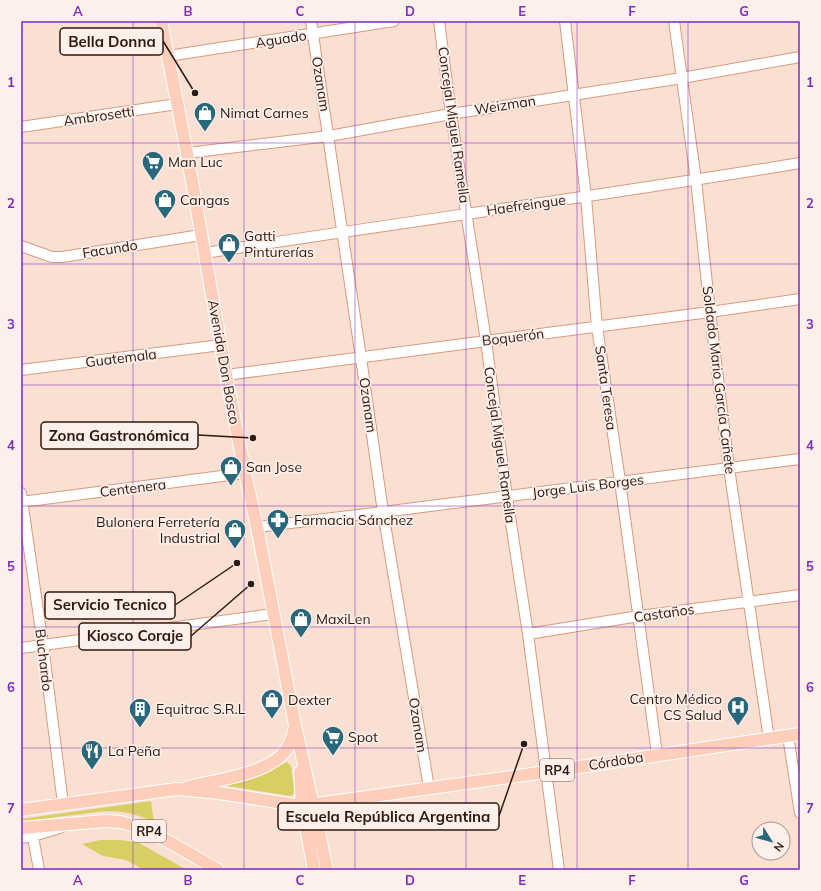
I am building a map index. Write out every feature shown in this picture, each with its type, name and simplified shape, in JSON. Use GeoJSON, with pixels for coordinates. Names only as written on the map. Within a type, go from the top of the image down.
{"type":"FeatureCollection","features":[{"type":"Feature","properties":{"kind":"main road","name":"Avenida Don Bosco"},"geometry":{"type":"LineString","coordinates":[[161,21],[187,153],[226,375],[295,725],[308,805],[314,870]]}},
{"type":"Feature","properties":{"kind":"main road"},"geometry":{"type":"LineString","coordinates":[[177,789],[239,775],[269,764],[286,750],[291,741],[295,725]]}},
{"type":"Feature","properties":{"kind":"main road","name":"Córdoba"},"geometry":{"type":"LineString","coordinates":[[308,805],[546,772],[657,754],[794,735]]}},
{"type":"Feature","properties":{"kind":"main road","name":"RP4"},"geometry":{"type":"LineString","coordinates":[[21,810],[177,789],[308,805]]}},
{"type":"Feature","properties":{"kind":"main road","name":"Avenida Don Bosco"},"geometry":{"type":"LineString","coordinates":[[308,805],[327,870]]}},
{"type":"Feature","properties":{"kind":"main road","name":"RP4"},"geometry":{"type":"LineString","coordinates":[[28,830],[106,821],[120,822],[146,830],[159,836],[218,870]]}},
{"type":"Feature","properties":{"kind":"street","name":"Ozanam"},"geometry":{"type":"LineString","coordinates":[[311,21],[383,512],[429,788]]}},
{"type":"Feature","properties":{"kind":"street","name":"Aguado"},"geometry":{"type":"LineString","coordinates":[[168,56],[394,21]]}},
{"type":"Feature","properties":{"kind":"street","name":"Concejal Miguel Ramella"},"geometry":{"type":"LineString","coordinates":[[439,21],[451,114],[486,341],[507,497],[528,634],[559,870]]}},
{"type":"Feature","properties":{"kind":"street","name":"Santa Teresa"},"geometry":{"type":"LineString","coordinates":[[565,21],[586,197],[597,327],[639,616],[657,754]]}},
{"type":"Feature","properties":{"kind":"street","name":"Soldado Mario García Cañete"},"geometry":{"type":"LineString","coordinates":[[674,21],[696,180],[729,468],[769,739]]}},
{"type":"Feature","properties":{"kind":"street","name":"Weizman"},"geometry":{"type":"LineString","coordinates":[[187,153],[328,136],[451,114],[682,78],[800,57]]}},
{"type":"Feature","properties":{"kind":"street","name":"Ambrosetti"},"geometry":{"type":"LineString","coordinates":[[21,127],[177,104]]}},
{"type":"Feature","properties":{"kind":"street","name":"Haefreingue"},"geometry":{"type":"LineString","coordinates":[[204,253],[343,231],[586,197],[800,163]]}},
{"type":"Feature","properties":{"kind":"street","name":"Facundo"},"geometry":{"type":"LineString","coordinates":[[21,246],[52,257],[62,257],[201,235]]}},
{"type":"Feature","properties":{"kind":"street","name":"Boquerón"},"geometry":{"type":"LineString","coordinates":[[226,375],[800,299]]}},
{"type":"Feature","properties":{"kind":"street","name":"Guatemala"},"geometry":{"type":"LineString","coordinates":[[21,370],[221,346]]}},
{"type":"Feature","properties":{"kind":"street","name":"Jorge Luis Borges"},"geometry":{"type":"LineString","coordinates":[[257,527],[507,497],[800,458]]}},
{"type":"Feature","properties":{"kind":"street","name":"Centenera"},"geometry":{"type":"LineString","coordinates":[[21,499],[245,473]]}},
{"type":"Feature","properties":{"kind":"street","name":"Buchardo"},"geometry":{"type":"LineString","coordinates":[[21,499],[43,645],[63,804]]}},
{"type":"Feature","properties":{"kind":"street","name":"Castaños"},"geometry":{"type":"LineString","coordinates":[[528,634],[639,616],[800,595]]}},
{"type":"Feature","properties":{"kind":"street"},"geometry":{"type":"LineString","coordinates":[[21,648],[273,614]]}},
{"type":"Feature","properties":{"kind":"street"},"geometry":{"type":"LineString","coordinates":[[794,735],[800,813]]}},
{"type":"Feature","properties":{"kind":"street"},"geometry":{"type":"LineString","coordinates":[[21,805],[63,804]]}},
{"type":"Feature","properties":{"kind":"street"},"geometry":{"type":"LineString","coordinates":[[21,838],[28,830]]}},
{"type":"Feature","properties":{"kind":"street"},"geometry":{"type":"LineString","coordinates":[[28,830],[39,870]]}},
{"type":"Feature","properties":{"kind":"shaded area"},"geometry":{"type":"Polygon","coordinates":[[[287,762],[291,766],[295,792],[291,796],[221,785],[258,776],[287,762]]]}},
{"type":"Feature","properties":{"kind":"shaded area"},"geometry":{"type":"Polygon","coordinates":[[[151,801],[154,822],[129,813],[109,811],[21,822],[21,819],[151,801]]]}},
{"type":"Feature","properties":{"kind":"shaded area"},"geometry":{"type":"Polygon","coordinates":[[[100,840],[121,840],[139,843],[187,870],[144,870],[126,860],[103,856],[82,844],[100,840]]]}},
{"type":"Feature","properties":{"kind":"place","name":"Bella Donna"},"geometry":{"type":"Point","coordinates":[195,93]}},
{"type":"Feature","properties":{"kind":"place","name":"Nimat Carnes"},"geometry":{"type":"Point","coordinates":[205,132]}},
{"type":"Feature","properties":{"kind":"place","name":"Man Luc"},"geometry":{"type":"Point","coordinates":[153,182]}},
{"type":"Feature","properties":{"kind":"place","name":"Cangas"},"geometry":{"type":"Point","coordinates":[165,220]}},
{"type":"Feature","properties":{"kind":"place","name":"Gatti Pinturerías"},"geometry":{"type":"Point","coordinates":[229,264]}},
{"type":"Feature","properties":{"kind":"place","name":"Zona Gastronómica"},"geometry":{"type":"Point","coordinates":[253,438]}},
{"type":"Feature","properties":{"kind":"place","name":"San Jose"},"geometry":{"type":"Point","coordinates":[231,486]}},
{"type":"Feature","properties":{"kind":"place","name":"Farmacia Sánchez"},"geometry":{"type":"Point","coordinates":[278,540]}},
{"type":"Feature","properties":{"kind":"place","name":"Bulonera Ferretería Industrial"},"geometry":{"type":"Point","coordinates":[235,550]}},
{"type":"Feature","properties":{"kind":"place","name":"Servicio Tecnico"},"geometry":{"type":"Point","coordinates":[237,563]}},
{"type":"Feature","properties":{"kind":"place","name":"Kiosco Coraje"},"geometry":{"type":"Point","coordinates":[251,584]}},
{"type":"Feature","properties":{"kind":"place","name":"MaxiLen"},"geometry":{"type":"Point","coordinates":[301,638]}},
{"type":"Feature","properties":{"kind":"place","name":"Dexter"},"geometry":{"type":"Point","coordinates":[272,720]}},
{"type":"Feature","properties":{"kind":"place","name":"Centro Médico CS Salud"},"geometry":{"type":"Point","coordinates":[738,726]}},
{"type":"Feature","properties":{"kind":"place","name":"Equitrac S.R.L"},"geometry":{"type":"Point","coordinates":[140,728]}},
{"type":"Feature","properties":{"kind":"place","name":"Escuela República Argentina"},"geometry":{"type":"Point","coordinates":[524,744]}},
{"type":"Feature","properties":{"kind":"place","name":"Spot"},"geometry":{"type":"Point","coordinates":[333,756]}},
{"type":"Feature","properties":{"kind":"place","name":"La Peña"},"geometry":{"type":"Point","coordinates":[92,770]}}]}
